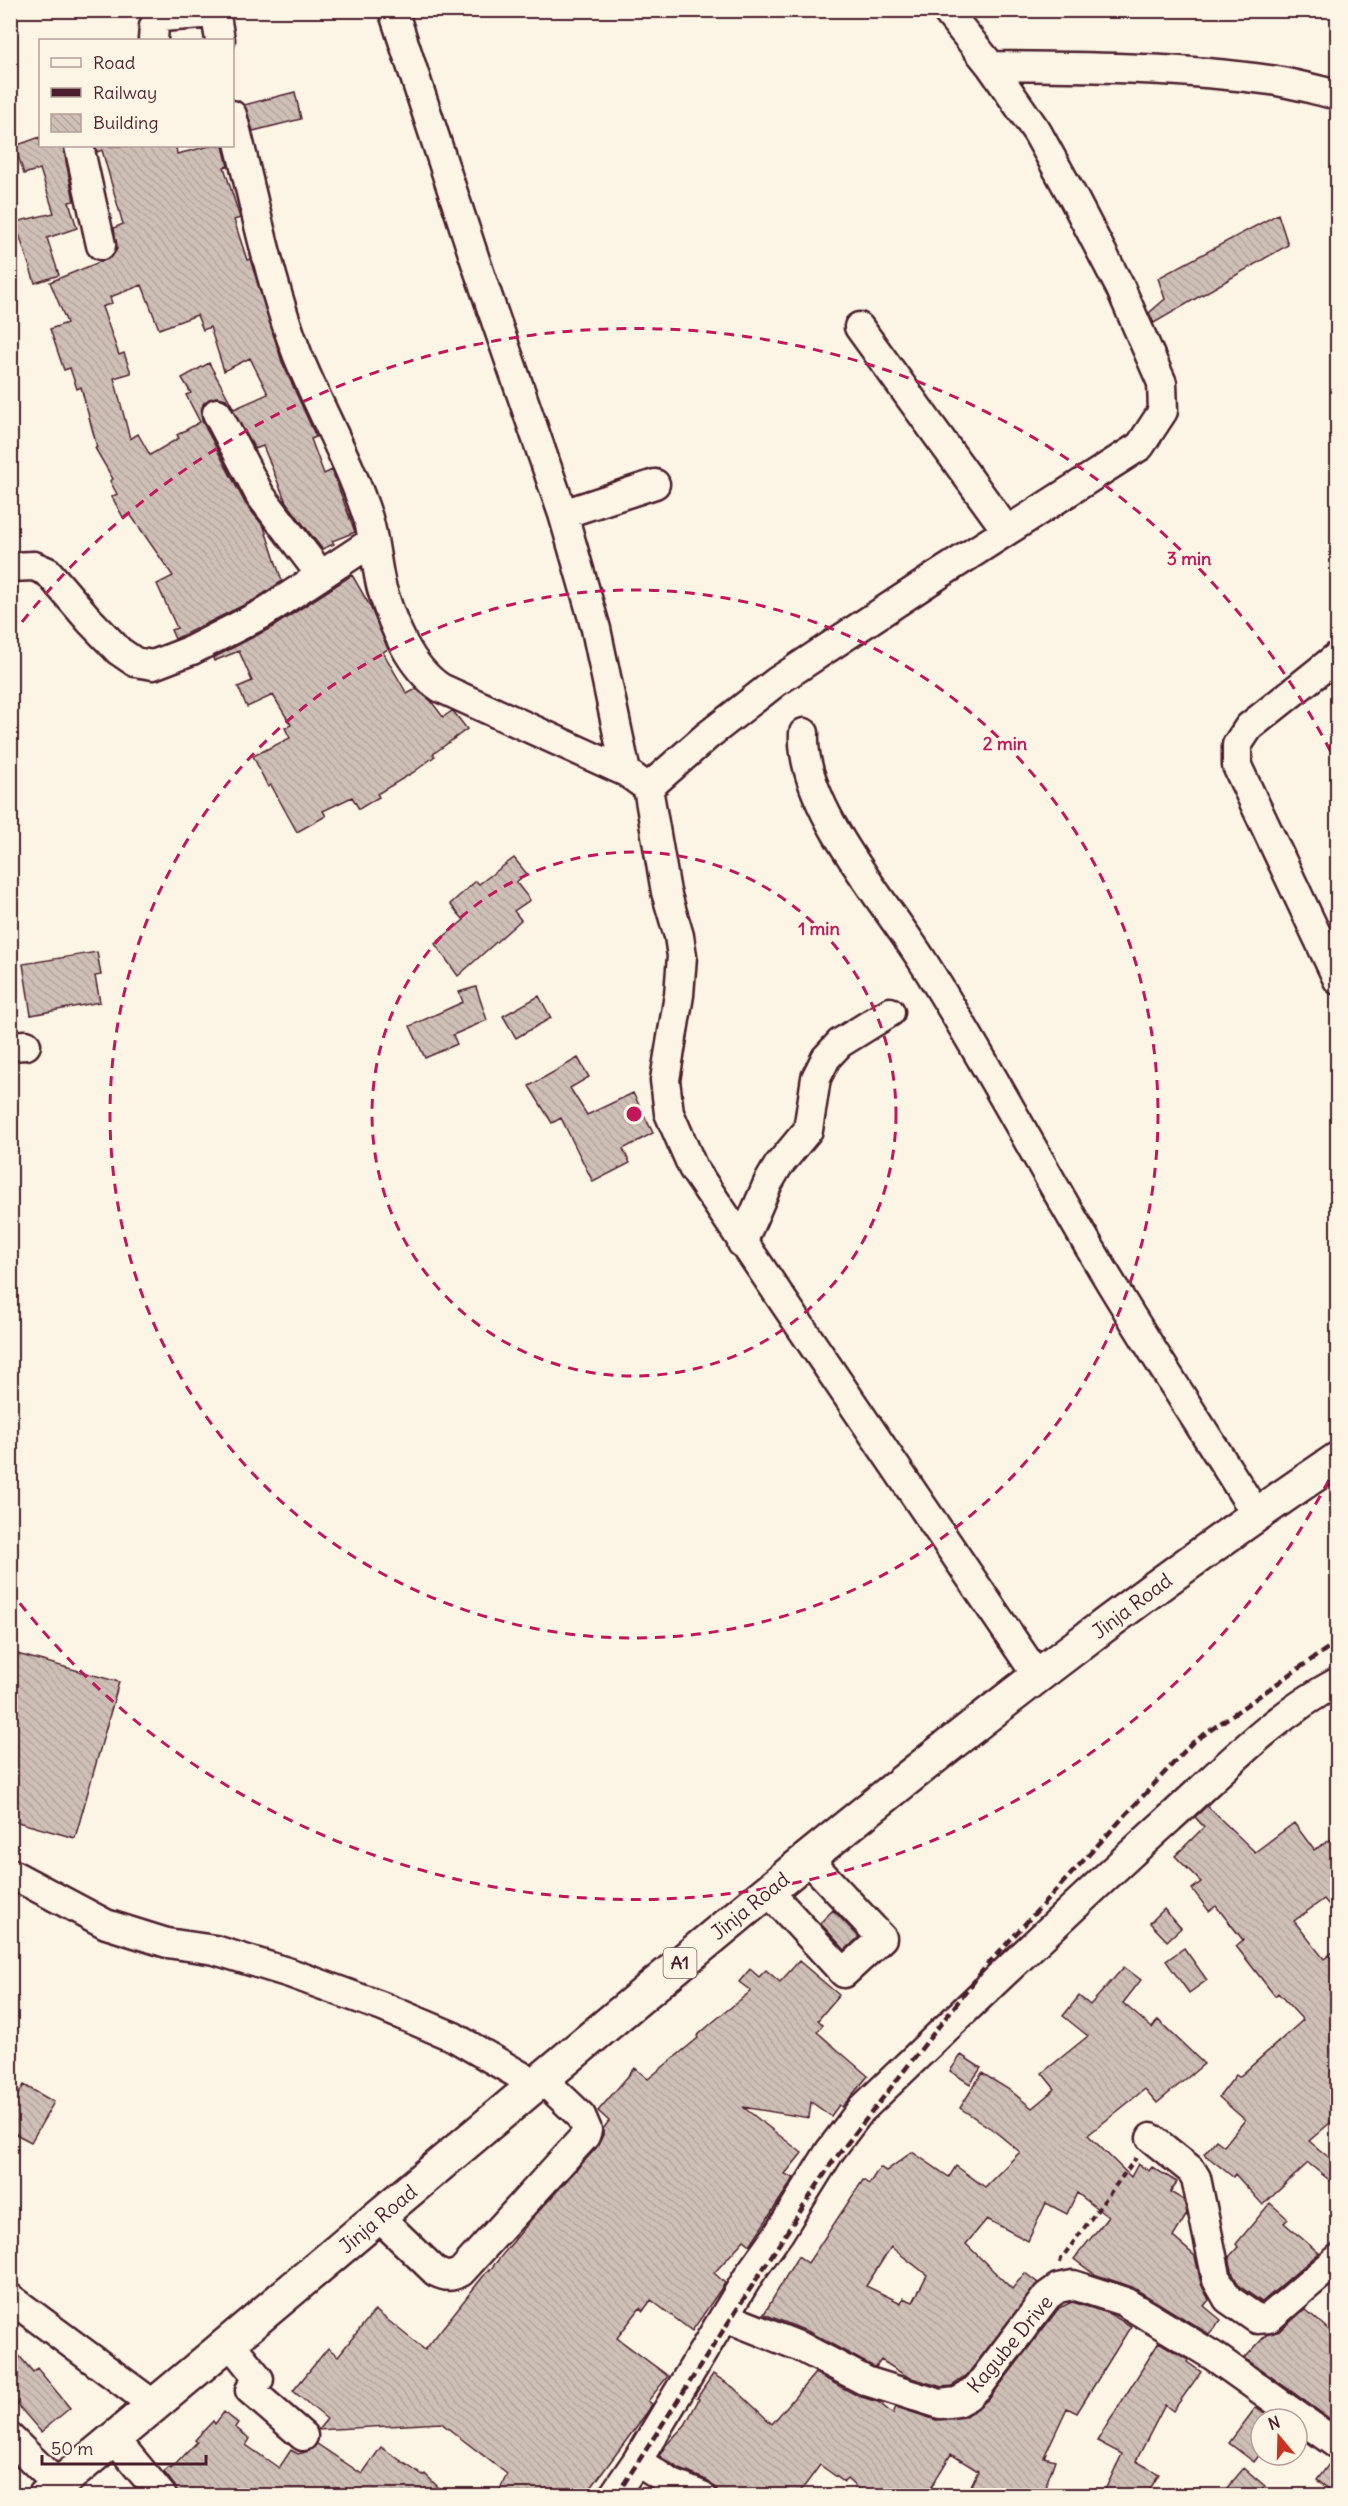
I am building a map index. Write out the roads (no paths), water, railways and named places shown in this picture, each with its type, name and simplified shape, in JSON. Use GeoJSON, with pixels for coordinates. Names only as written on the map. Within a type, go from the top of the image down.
{"type":"FeatureCollection","features":[{"type":"Feature","properties":{"kind":"highway","name":"Jinja Road"},"geometry":{"type":"LineString","coordinates":[[59,2488],[114,2438],[380,2218],[538,2081],[924,1763],[1256,1514],[1338,1459]]}},
{"type":"Feature","properties":{"kind":"street"},"geometry":{"type":"LineString","coordinates":[[393,10],[474,258],[563,514],[679,936],[682,956],[679,995],[665,1080],[669,1113],[693,1168],[742,1243],[1038,1677]]}},
{"type":"Feature","properties":{"kind":"street"},"geometry":{"type":"LineString","coordinates":[[637,780],[707,736],[776,682],[1140,446],[1163,411],[1162,383],[1119,287],[1074,199],[1036,132],[991,66],[946,10]]}},
{"type":"Feature","properties":{"kind":"street"},"geometry":{"type":"LineString","coordinates":[[153,39],[154,26],[161,17],[217,21]]}},
{"type":"Feature","properties":{"kind":"street"},"geometry":{"type":"LineString","coordinates":[[991,66],[1125,68],[1204,74],[1272,80],[1338,95]]}},
{"type":"Feature","properties":{"kind":"street"},"geometry":{"type":"LineString","coordinates":[[234,123],[282,308],[298,356],[347,463],[368,519],[382,590],[412,661],[429,680],[465,700],[637,780]]}},
{"type":"Feature","properties":{"kind":"street"},"geometry":{"type":"LineString","coordinates":[[79,147],[101,245]]}},
{"type":"Feature","properties":{"kind":"street"},"geometry":{"type":"LineString","coordinates":[[859,327],[1007,531]]}},
{"type":"Feature","properties":{"kind":"street"},"geometry":{"type":"LineString","coordinates":[[218,413],[260,495],[321,575]]}},
{"type":"Feature","properties":{"kind":"street"},"geometry":{"type":"LineString","coordinates":[[563,514],[655,484]]}},
{"type":"Feature","properties":{"kind":"street"},"geometry":{"type":"LineString","coordinates":[[10,567],[34,566],[48,572],[119,651],[145,666],[164,663],[262,614],[373,541]]}},
{"type":"Feature","properties":{"kind":"street"},"geometry":{"type":"LineString","coordinates":[[1338,656],[1249,728],[1237,745],[1237,766],[1338,980]]}},
{"type":"Feature","properties":{"kind":"street"},"geometry":{"type":"LineString","coordinates":[[804,733],[803,751],[809,775],[844,846],[922,959],[1106,1275],[1256,1514]]}},
{"type":"Feature","properties":{"kind":"street"},"geometry":{"type":"LineString","coordinates":[[742,1243],[778,1166],[808,1130],[816,1078],[826,1058],[840,1043],[890,1012]]}},
{"type":"Feature","properties":{"kind":"street"},"geometry":{"type":"LineString","coordinates":[[613,2496],[637,2461],[751,2272],[779,2233],[830,2151],[861,2110],[1111,1872],[1255,1739],[1292,1710],[1338,1682]]}},
{"type":"Feature","properties":{"kind":"street"},"geometry":{"type":"LineString","coordinates":[[768,1891],[844,1973],[882,1938],[808,1858]]}},
{"type":"Feature","properties":{"kind":"street"},"geometry":{"type":"LineString","coordinates":[[10,1873],[106,1924],[167,1943],[215,1950],[290,1973],[383,2007],[454,2037],[538,2081],[581,2116],[587,2130],[585,2136],[461,2272],[452,2277],[444,2277],[436,2272],[380,2218]]}},
{"type":"Feature","properties":{"kind":"street"},"geometry":{"type":"LineString","coordinates":[[1151,2138],[1191,2170],[1196,2178],[1217,2280],[1228,2299],[1257,2319],[1269,2319],[1338,2259]]}},
{"type":"Feature","properties":{"kind":"street","name":"Kagube Drive"},"geometry":{"type":"LineString","coordinates":[[725,2317],[801,2347],[866,2380],[940,2404],[957,2402],[968,2397],[979,2386],[1047,2296],[1058,2288],[1074,2285],[1123,2301],[1215,2357],[1338,2445]]}},
{"type":"Feature","properties":{"kind":"street"},"geometry":{"type":"LineString","coordinates":[[10,2298],[154,2405]]}},
{"type":"Feature","properties":{"kind":"street"},"geometry":{"type":"LineString","coordinates":[[230,2343],[260,2379],[250,2390],[303,2436]]}},
{"type":"Feature","properties":{"kind":"street"},"geometry":{"type":"LineString","coordinates":[[10,2438],[59,2488]]}},
{"type":"Feature","properties":{"kind":"street"},"geometry":{"type":"LineString","coordinates":[[114,2438],[162,2496]]}},
{"type":"Feature","properties":{"kind":"street"},"geometry":{"type":"LineString","coordinates":[[637,2461],[670,2483],[702,2496]]}},
{"type":"Feature","properties":{"kind":"railway"},"geometry":{"type":"LineString","coordinates":[[616,2496],[831,2164],[987,1965],[1192,1743],[1338,1641]]}}]}
